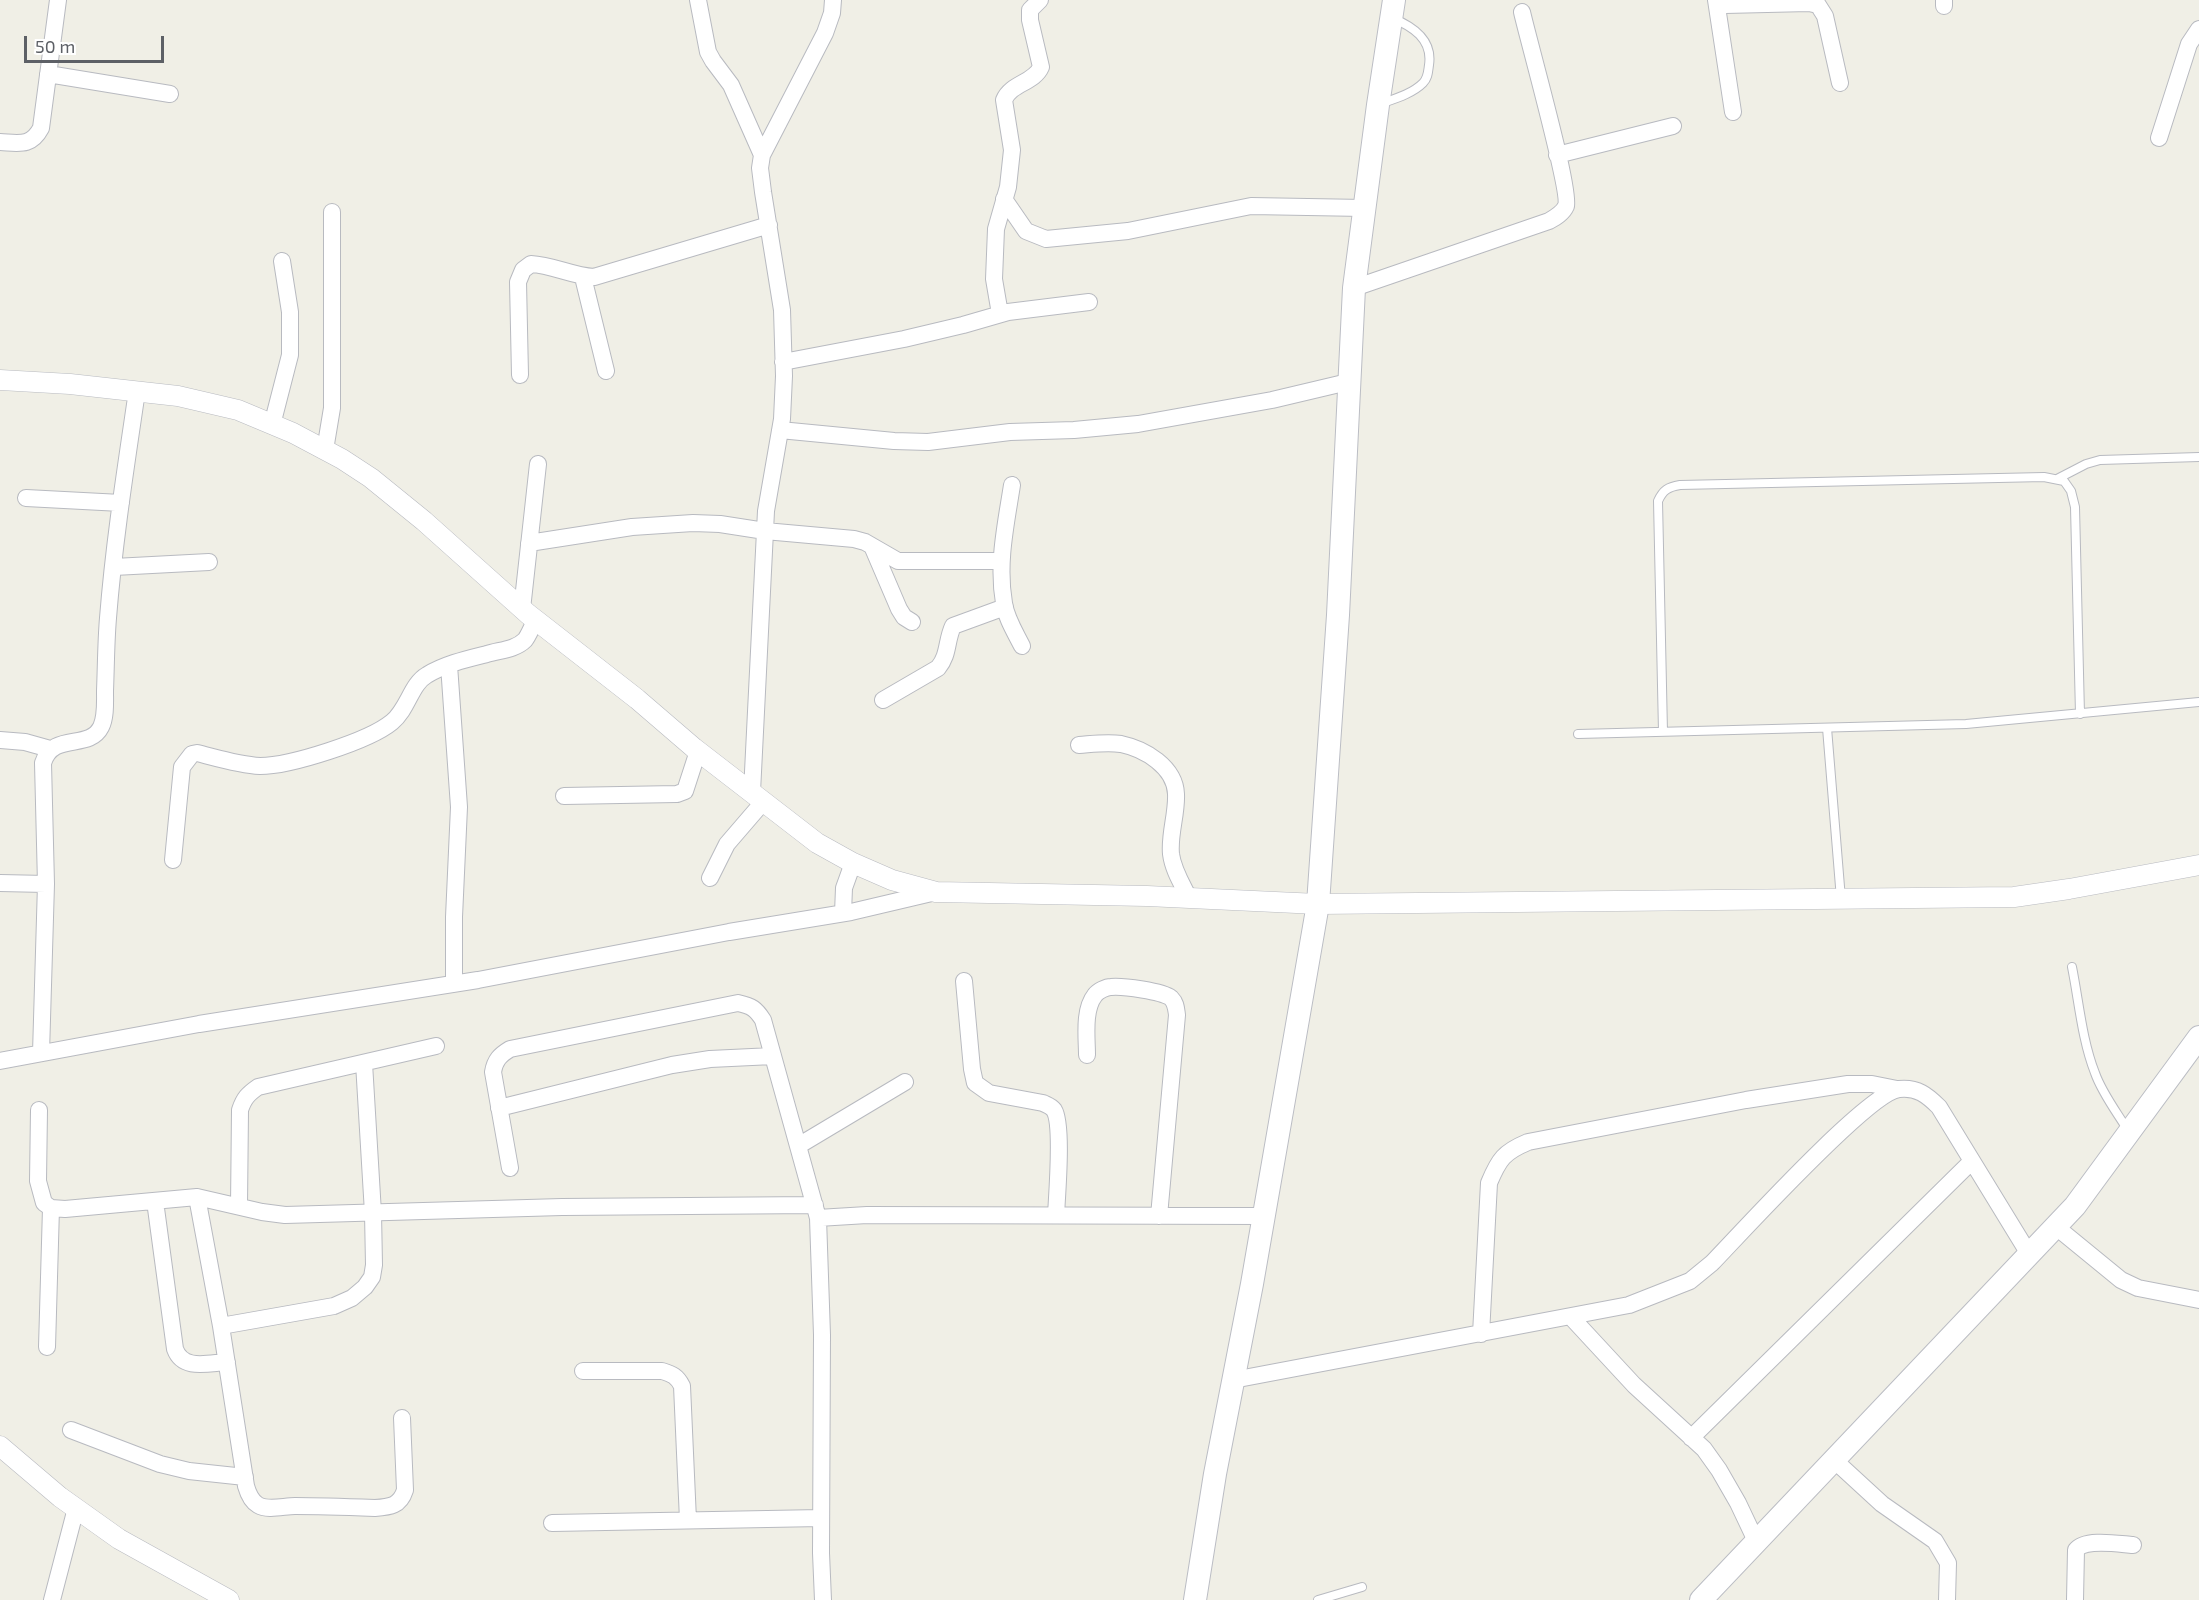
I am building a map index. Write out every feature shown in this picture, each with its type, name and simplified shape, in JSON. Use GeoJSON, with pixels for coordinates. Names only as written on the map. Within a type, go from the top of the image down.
{"type":"FeatureCollection","features":[{"type":"Feature","properties":{"kind":"main road"},"geometry":{"type":"LineString","coordinates":[[1195,1600],[1215,1474],[1264,1216],[1318,904],[1338,615],[1354,288],[1393,9]]}},
{"type":"Feature","properties":{"kind":"main road"},"geometry":{"type":"LineString","coordinates":[[1701,1600],[2074,1206],[2199,1037]]}},
{"type":"Feature","properties":{"kind":"street"},"geometry":{"type":"LineString","coordinates":[[0,142],[21,143],[36,137],[43,122],[58,0]]}},
{"type":"Feature","properties":{"kind":"street"},"geometry":{"type":"LineString","coordinates":[[698,0],[708,52],[712,61],[731,85],[762,155]]}},
{"type":"Feature","properties":{"kind":"street"},"geometry":{"type":"LineString","coordinates":[[710,878],[727,844],[758,796],[766,510],[780,430],[783,398],[782,310],[760,168],[765,145],[825,33],[832,14],[833,0]]}},
{"type":"Feature","properties":{"kind":"street"},"geometry":{"type":"LineString","coordinates":[[1000,314],[993,279],[996,229],[1011,172],[1012,150],[1004,100],[1007,94],[1038,74],[1041,67],[1030,20],[1030,10],[1040,0]]}},
{"type":"Feature","properties":{"kind":"street"},"geometry":{"type":"LineString","coordinates":[[1716,0],[1725,4],[1809,3],[1818,5],[1825,16],[1840,83]]}},
{"type":"Feature","properties":{"kind":"street"},"geometry":{"type":"LineString","coordinates":[[1716,0],[1733,112]]}},
{"type":"Feature","properties":{"kind":"street"},"geometry":{"type":"LineString","coordinates":[[1354,288],[1549,221],[1561,214],[1566,205],[1566,195],[1522,12]]}},
{"type":"Feature","properties":{"kind":"street"},"geometry":{"type":"LineString","coordinates":[[2159,138],[2189,44],[2199,29]]}},
{"type":"Feature","properties":{"kind":"street"},"geometry":{"type":"LineString","coordinates":[[48,74],[170,94]]}},
{"type":"Feature","properties":{"kind":"street"},"geometry":{"type":"LineString","coordinates":[[1557,155],[1673,126]]}},
{"type":"Feature","properties":{"kind":"street"},"geometry":{"type":"LineString","coordinates":[[1004,199],[1026,231],[1046,239],[1128,231],[1251,206],[1364,208]]}},
{"type":"Feature","properties":{"kind":"street"},"geometry":{"type":"LineString","coordinates":[[325,450],[332,408],[332,212]]}},
{"type":"Feature","properties":{"kind":"street"},"geometry":{"type":"LineString","coordinates":[[520,375],[518,282],[523,270],[531,264],[543,265],[583,277],[606,275],[769,225]]}},
{"type":"Feature","properties":{"kind":"street"},"geometry":{"type":"LineString","coordinates":[[272,424],[290,355],[290,312],[282,261]]}},
{"type":"Feature","properties":{"kind":"street"},"geometry":{"type":"LineString","coordinates":[[583,277],[596,322],[606,370]]}},
{"type":"Feature","properties":{"kind":"street"},"geometry":{"type":"LineString","coordinates":[[783,362],[963,326],[1000,314],[1089,302]]}},
{"type":"Feature","properties":{"kind":"street"},"geometry":{"type":"LineString","coordinates":[[0,380],[70,384],[198,400],[238,410],[325,450],[371,477],[529,614],[637,699],[698,751],[817,843],[853,863],[892,880],[936,892]]}},
{"type":"Feature","properties":{"kind":"street"},"geometry":{"type":"LineString","coordinates":[[780,430],[928,442],[1010,432],[1074,430],[1178,418],[1272,400],[1348,382]]}},
{"type":"Feature","properties":{"kind":"street"},"geometry":{"type":"LineString","coordinates":[[41,1053],[46,884],[43,763],[45,755],[51,749],[59,744],[91,737],[102,725],[108,618],[137,391]]}},
{"type":"Feature","properties":{"kind":"street"},"geometry":{"type":"LineString","coordinates":[[173,860],[182,767],[192,754],[197,753],[239,764],[260,766],[284,764],[364,738],[394,721],[407,706],[416,686],[425,676],[449,665],[519,645],[525,639],[529,614],[529,543],[538,465]]}},
{"type":"Feature","properties":{"kind":"street"},"geometry":{"type":"LineString","coordinates":[[1012,485],[1001,561],[1005,607],[1010,623],[1022,646]]}},
{"type":"Feature","properties":{"kind":"street"},"geometry":{"type":"LineString","coordinates":[[26,498],[121,503]]}},
{"type":"Feature","properties":{"kind":"street"},"geometry":{"type":"LineString","coordinates":[[529,543],[632,527],[666,524],[720,524],[765,531],[854,539],[898,561],[1001,561]]}},
{"type":"Feature","properties":{"kind":"street"},"geometry":{"type":"LineString","coordinates":[[872,546],[899,609],[912,622]]}},
{"type":"Feature","properties":{"kind":"street"},"geometry":{"type":"LineString","coordinates":[[114,567],[209,562]]}},
{"type":"Feature","properties":{"kind":"street"},"geometry":{"type":"LineString","coordinates":[[883,700],[938,668],[945,660],[949,633],[953,626],[1005,607]]}},
{"type":"Feature","properties":{"kind":"street"},"geometry":{"type":"LineString","coordinates":[[449,665],[459,807],[454,917],[454,984]]}},
{"type":"Feature","properties":{"kind":"street"},"geometry":{"type":"LineString","coordinates":[[0,740],[25,742],[51,749]]}},
{"type":"Feature","properties":{"kind":"street"},"geometry":{"type":"LineString","coordinates":[[1079,745],[1106,743],[1134,747],[1164,765],[1170,774],[1176,794],[1171,855],[1178,876],[1189,897]]}},
{"type":"Feature","properties":{"kind":"street"},"geometry":{"type":"LineString","coordinates":[[564,796],[677,794],[685,791],[688,785],[698,751]]}},
{"type":"Feature","properties":{"kind":"street"},"geometry":{"type":"LineString","coordinates":[[843,913],[844,888],[853,863]]}},
{"type":"Feature","properties":{"kind":"street"},"geometry":{"type":"LineString","coordinates":[[0,1061],[210,1023],[454,984],[843,913],[936,892],[1189,897],[1318,904],[2014,897],[2199,865]]}},
{"type":"Feature","properties":{"kind":"street"},"geometry":{"type":"LineString","coordinates":[[0,883],[46,884]]}},
{"type":"Feature","properties":{"kind":"street"},"geometry":{"type":"LineString","coordinates":[[964,981],[975,1083],[989,1093],[1043,1102],[1055,1111],[1058,1126],[1056,1215]]}},
{"type":"Feature","properties":{"kind":"street"},"geometry":{"type":"LineString","coordinates":[[1087,1056],[1089,1009],[1095,995],[1101,990],[1109,987],[1135,989],[1168,996],[1176,1004],[1177,1015],[1159,1216]]}},
{"type":"Feature","properties":{"kind":"street"},"geometry":{"type":"LineString","coordinates":[[510,1168],[493,1072],[495,1062],[510,1049],[738,1003],[751,1005],[757,1010],[763,1020],[817,1212],[822,1335],[823,1600]]}},
{"type":"Feature","properties":{"kind":"street"},"geometry":{"type":"LineString","coordinates":[[239,1206],[240,1110],[244,1098],[258,1087],[436,1046]]}},
{"type":"Feature","properties":{"kind":"street"},"geometry":{"type":"LineString","coordinates":[[499,1108],[672,1065],[710,1059],[773,1056]]}},
{"type":"Feature","properties":{"kind":"street"},"geometry":{"type":"LineString","coordinates":[[221,1326],[334,1306],[352,1298],[366,1287],[372,1277],[374,1265],[373,1213],[364,1063]]}},
{"type":"Feature","properties":{"kind":"street"},"geometry":{"type":"LineString","coordinates":[[798,1146],[906,1082]]}},
{"type":"Feature","properties":{"kind":"street"},"geometry":{"type":"LineString","coordinates":[[1481,1334],[1489,1183],[1497,1164],[1509,1150],[1528,1142],[1746,1100],[1848,1084],[1915,1089],[1926,1094],[1939,1107],[2029,1254]]}},
{"type":"Feature","properties":{"kind":"street"},"geometry":{"type":"LineString","coordinates":[[1233,1380],[1629,1305],[1690,1281],[1712,1263],[1850,1122],[1880,1098],[1897,1089]]}},
{"type":"Feature","properties":{"kind":"street"},"geometry":{"type":"LineString","coordinates":[[39,1110],[38,1181],[44,1203],[51,1208],[65,1209],[197,1197],[285,1215],[562,1207],[867,1215],[1264,1216]]}},
{"type":"Feature","properties":{"kind":"street"},"geometry":{"type":"LineString","coordinates":[[1691,1438],[1972,1161]]}},
{"type":"Feature","properties":{"kind":"street"},"geometry":{"type":"LineString","coordinates":[[197,1197],[250,1497],[261,1507],[388,1507],[396,1504],[402,1498],[405,1490],[402,1418]]}},
{"type":"Feature","properties":{"kind":"street"},"geometry":{"type":"LineString","coordinates":[[156,1201],[175,1349],[178,1357],[185,1363],[192,1364],[226,1362]]}},
{"type":"Feature","properties":{"kind":"street"},"geometry":{"type":"LineString","coordinates":[[47,1347],[51,1208]]}},
{"type":"Feature","properties":{"kind":"street"},"geometry":{"type":"LineString","coordinates":[[2055,1226],[2121,1280],[2138,1288],[2199,1300]]}},
{"type":"Feature","properties":{"kind":"street"},"geometry":{"type":"LineString","coordinates":[[1570,1317],[1634,1385],[1704,1449],[1738,1503],[1756,1541]]}},
{"type":"Feature","properties":{"kind":"street"},"geometry":{"type":"LineString","coordinates":[[583,1371],[662,1371],[679,1378],[682,1386],[688,1520]]}},
{"type":"Feature","properties":{"kind":"street"},"geometry":{"type":"LineString","coordinates":[[70,1430],[160,1464],[245,1477]]}},
{"type":"Feature","properties":{"kind":"street"},"geometry":{"type":"LineString","coordinates":[[0,1446],[76,1508],[119,1539],[229,1600]]}},
{"type":"Feature","properties":{"kind":"street"},"geometry":{"type":"LineString","coordinates":[[1833,1459],[1882,1504],[1935,1541],[1948,1563],[1947,1600]]}},
{"type":"Feature","properties":{"kind":"street"},"geometry":{"type":"LineString","coordinates":[[52,1600],[76,1508]]}},
{"type":"Feature","properties":{"kind":"street"},"geometry":{"type":"LineString","coordinates":[[552,1523],[821,1518]]}},
{"type":"Feature","properties":{"kind":"street"},"geometry":{"type":"LineString","coordinates":[[2075,1600],[2075,1558],[2079,1546],[2093,1543],[2133,1545]]}},
{"type":"Feature","properties":{"kind":"lane"},"geometry":{"type":"LineString","coordinates":[[1378,105],[1402,96],[1422,84],[1428,76],[1430,59],[1427,46],[1420,34],[1393,9]]}},
{"type":"Feature","properties":{"kind":"lane"},"geometry":{"type":"LineString","coordinates":[[2057,479],[2086,464],[2100,460],[2199,458]]}},
{"type":"Feature","properties":{"kind":"lane"},"geometry":{"type":"LineString","coordinates":[[1663,732],[1658,501],[1663,491],[1670,486],[2044,477],[2064,482],[2071,491],[2075,507],[2080,714]]}},
{"type":"Feature","properties":{"kind":"lane"},"geometry":{"type":"LineString","coordinates":[[1578,734],[1966,724],[2199,702]]}},
{"type":"Feature","properties":{"kind":"lane"},"geometry":{"type":"LineString","coordinates":[[1827,728],[1841,900]]}},
{"type":"Feature","properties":{"kind":"lane"},"geometry":{"type":"LineString","coordinates":[[2072,967],[2094,1072],[2129,1132]]}},
{"type":"Feature","properties":{"kind":"lane"},"geometry":{"type":"LineString","coordinates":[[1318,1600],[1362,1587]]}}]}
